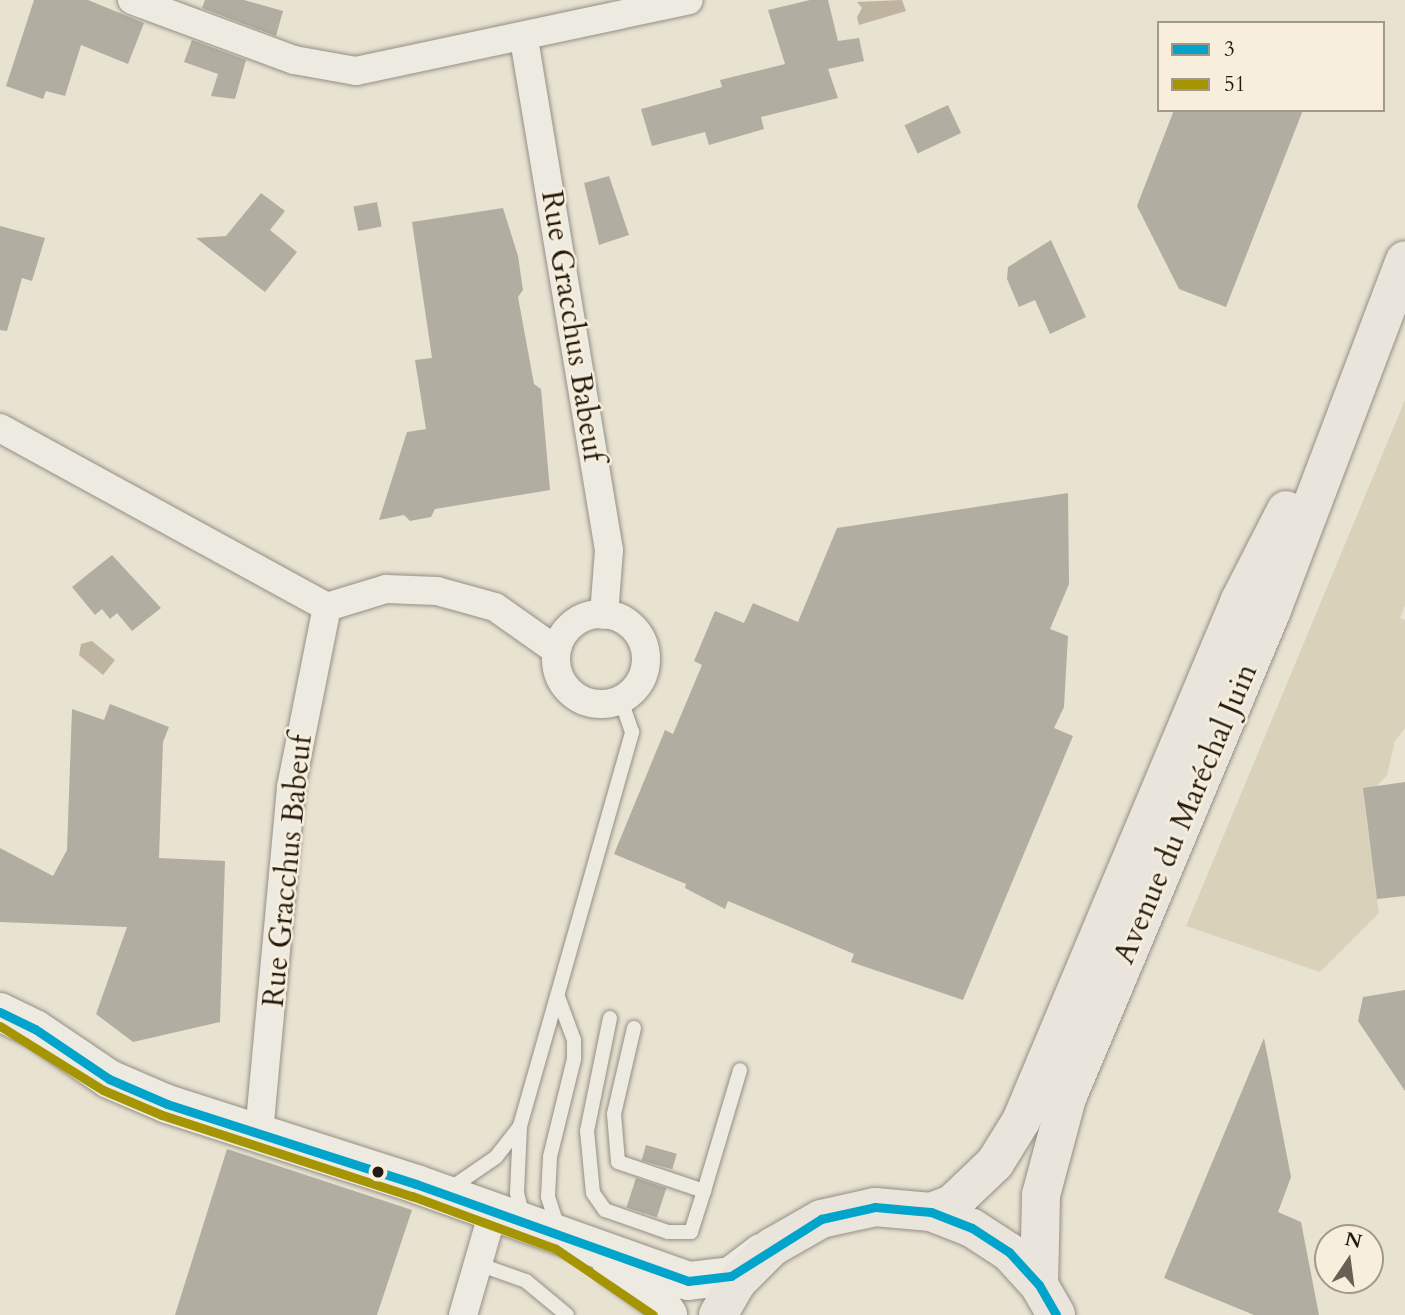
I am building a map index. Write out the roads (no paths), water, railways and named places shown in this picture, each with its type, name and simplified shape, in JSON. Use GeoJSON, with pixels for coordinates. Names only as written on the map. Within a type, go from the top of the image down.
{"type":"FeatureCollection","features":[{"type":"Feature","properties":{"kind":"main road","name":"Avenue du Maréchal Juin"},"geometry":{"type":"LineString","coordinates":[[1048,1300],[1041,1195],[1067,1098],[1272,610],[1368,349],[1405,260]]}},
{"type":"Feature","properties":{"kind":"main road","name":"Avenue du Maréchal Juin"},"geometry":{"type":"LineString","coordinates":[[931,1212],[952,1204],[995,1163],[1021,1121],[1240,600],[1368,349]]}},
{"type":"Feature","properties":{"kind":"main road"},"geometry":{"type":"LineString","coordinates":[[719,1315],[738,1281],[772,1247],[821,1219],[875,1207],[931,1212],[972,1228],[1009,1252],[1048,1300]]}},
{"type":"Feature","properties":{"kind":"street"},"geometry":{"type":"LineString","coordinates":[[132,0],[294,60],[356,71],[524,38],[689,0]]}},
{"type":"Feature","properties":{"kind":"street","name":"Rue Gracchus Babeuf"},"geometry":{"type":"LineString","coordinates":[[524,38],[609,550],[604,615]]}},
{"type":"Feature","properties":{"kind":"street"},"geometry":{"type":"LineString","coordinates":[[0,428],[327,607],[386,589],[437,591],[495,607],[556,650]]}},
{"type":"Feature","properties":{"kind":"street","name":"Rue Gracchus Babeuf"},"geometry":{"type":"LineString","coordinates":[[259,1133],[291,787],[327,607]]}},
{"type":"Feature","properties":{"kind":"street"},"geometry":{"type":"LineString","coordinates":[[604,615],[615,615],[634,626],[645,645],[642,677],[621,700],[601,704],[574,694],[557,670],[556,650],[563,634],[576,621],[604,615]]}},
{"type":"Feature","properties":{"kind":"street"},"geometry":{"type":"LineString","coordinates":[[0,1012],[34,1029],[109,1079],[688,1281],[731,1276],[772,1247]]}},
{"type":"Feature","properties":{"kind":"street"},"geometry":{"type":"LineString","coordinates":[[463,1315],[478,1264],[509,1219]]}},
{"type":"Feature","properties":{"kind":"street"},"geometry":{"type":"LineString","coordinates":[[562,1238],[658,1300],[668,1315]]}},
{"type":"Feature","properties":{"kind":"lane"},"geometry":{"type":"LineString","coordinates":[[509,1219],[517,1193],[520,1126],[632,732],[621,700]]}},
{"type":"Feature","properties":{"kind":"lane"},"geometry":{"type":"LineString","coordinates":[[558,997],[574,1040],[574,1059],[550,1157],[548,1197],[562,1238]]}},
{"type":"Feature","properties":{"kind":"lane"},"geometry":{"type":"LineString","coordinates":[[610,1018],[587,1131],[593,1193],[605,1210],[668,1232],[691,1232],[740,1070]]}},
{"type":"Feature","properties":{"kind":"lane"},"geometry":{"type":"LineString","coordinates":[[634,1028],[614,1114],[618,1162],[704,1191]]}},
{"type":"Feature","properties":{"kind":"lane"},"geometry":{"type":"LineString","coordinates":[[444,1194],[496,1157],[520,1126]]}},
{"type":"Feature","properties":{"kind":"lane"},"geometry":{"type":"LineString","coordinates":[[478,1264],[526,1281],[567,1315]]}}]}
